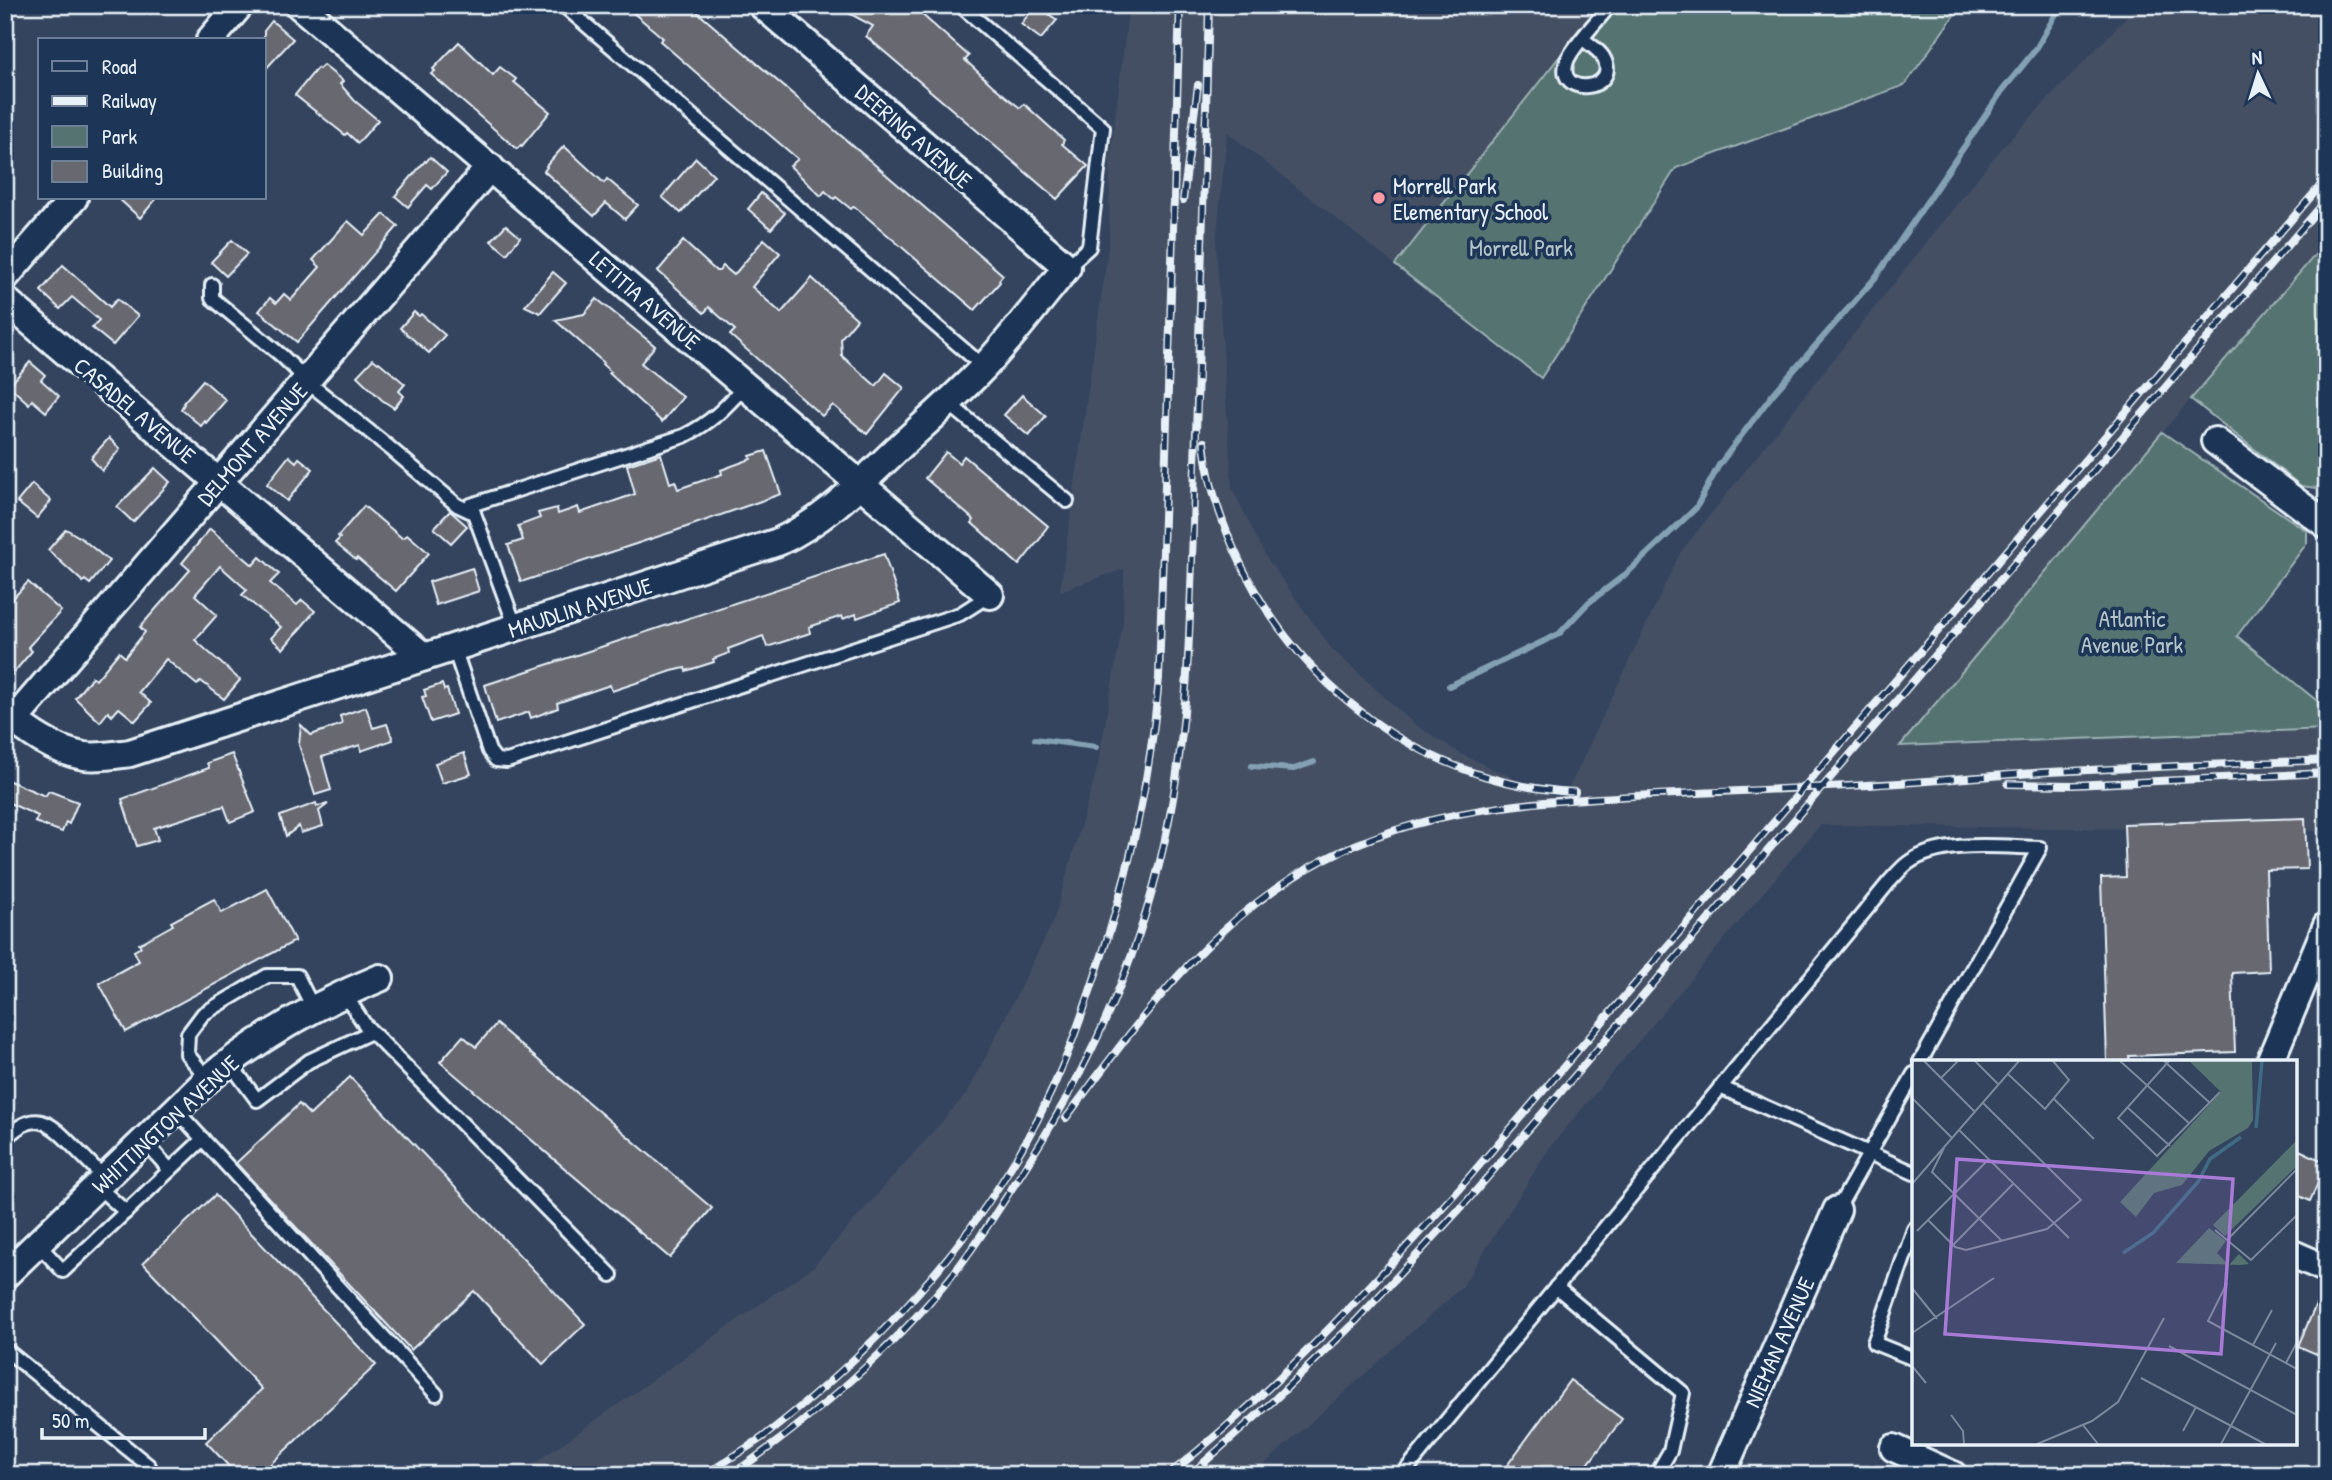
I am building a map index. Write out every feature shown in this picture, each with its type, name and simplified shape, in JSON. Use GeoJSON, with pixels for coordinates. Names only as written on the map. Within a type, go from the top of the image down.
{"type":"FeatureCollection","features":[{"type":"Feature","properties":{"kind":"street"},"geometry":{"type":"LineString","coordinates":[[211,38],[240,5]]}},
{"type":"Feature","properties":{"kind":"street","name":"LETITIA AVENUE"},"geometry":{"type":"LineString","coordinates":[[299,5],[990,595]]}},
{"type":"Feature","properties":{"kind":"street","name":"DEERING AVENUE"},"geometry":{"type":"LineString","coordinates":[[762,5],[1067,267]]}},
{"type":"Feature","properties":{"kind":"street","name":"DELMONT AVENUE"},"geometry":{"type":"LineString","coordinates":[[9,717],[219,482],[490,167]]}},
{"type":"Feature","properties":{"kind":"street"},"geometry":{"type":"LineString","coordinates":[[5,277],[72,200]]}},
{"type":"Feature","properties":{"kind":"street","name":"MAUDLIN AVENUE"},"geometry":{"type":"LineString","coordinates":[[9,717],[58,748],[84,756],[130,753],[778,542],[818,520],[984,367],[1067,267]]}},
{"type":"Feature","properties":{"kind":"street","name":"CASADEL AVENUE"},"geometry":{"type":"LineString","coordinates":[[5,300],[424,657]]}},
{"type":"Feature","properties":{"kind":"street"},"geometry":{"type":"LineString","coordinates":[[2215,440],[2323,515]]}},
{"type":"Feature","properties":{"kind":"street"},"geometry":{"type":"LineString","coordinates":[[2271,1060],[2327,925]]}},
{"type":"Feature","properties":{"kind":"street","name":"WHITTINGTON AVENUE"},"geometry":{"type":"LineString","coordinates":[[5,1275],[208,1079],[229,1062],[251,1045],[313,1008],[380,978]]}},
{"type":"Feature","properties":{"kind":"street","name":"NIEMAN AVENUE"},"geometry":{"type":"LineString","coordinates":[[1721,1475],[1837,1210]]}},
{"type":"Feature","properties":{"kind":"street"},"geometry":{"type":"LineString","coordinates":[[2297,1256],[2327,1269]]}},
{"type":"Feature","properties":{"kind":"street"},"geometry":{"type":"LineString","coordinates":[[1894,1448],[1953,1475]]}},
{"type":"Feature","properties":{"kind":"lane"},"geometry":{"type":"LineString","coordinates":[[563,5],[984,367]]}},
{"type":"Feature","properties":{"kind":"lane"},"geometry":{"type":"LineString","coordinates":[[960,5],[1103,128],[1089,247],[1067,267]]}},
{"type":"Feature","properties":{"kind":"lane"},"geometry":{"type":"LineString","coordinates":[[1583,39],[1610,5]]}},
{"type":"Feature","properties":{"kind":"lane"},"geometry":{"type":"LineString","coordinates":[[212,285],[212,298],[282,356],[315,388],[457,505],[474,513]]}},
{"type":"Feature","properties":{"kind":"lane"},"geometry":{"type":"LineString","coordinates":[[516,628],[471,505],[684,436],[719,415],[745,386]]}},
{"type":"Feature","properties":{"kind":"lane"},"geometry":{"type":"LineString","coordinates":[[947,402],[1067,500]]}},
{"type":"Feature","properties":{"kind":"lane"},"geometry":{"type":"LineString","coordinates":[[454,648],[489,751],[496,760],[507,761],[960,614],[990,595]]}},
{"type":"Feature","properties":{"kind":"lane"},"geometry":{"type":"LineString","coordinates":[[1402,1475],[1907,863],[1926,853],[1955,847],[2040,848],[1921,1060]]}},
{"type":"Feature","properties":{"kind":"lane"},"geometry":{"type":"LineString","coordinates":[[208,1079],[187,1054],[188,1034],[203,1014],[267,976],[297,975],[313,1008]]}},
{"type":"Feature","properties":{"kind":"lane"},"geometry":{"type":"LineString","coordinates":[[344,993],[371,1032],[611,1275]]}},
{"type":"Feature","properties":{"kind":"lane"},"geometry":{"type":"LineString","coordinates":[[229,1062],[257,1100],[309,1061],[371,1032]]}},
{"type":"Feature","properties":{"kind":"lane"},"geometry":{"type":"LineString","coordinates":[[1837,1210],[1912,1078]]}},
{"type":"Feature","properties":{"kind":"lane"},"geometry":{"type":"LineString","coordinates":[[1720,1087],[1912,1172]]}},
{"type":"Feature","properties":{"kind":"lane"},"geometry":{"type":"LineString","coordinates":[[176,1110],[436,1394]]}},
{"type":"Feature","properties":{"kind":"lane"},"geometry":{"type":"LineString","coordinates":[[5,1139],[23,1125],[39,1121],[52,1125],[126,1212]]}},
{"type":"Feature","properties":{"kind":"lane"},"geometry":{"type":"LineString","coordinates":[[38,1244],[63,1271],[203,1139]]}},
{"type":"Feature","properties":{"kind":"lane"},"geometry":{"type":"LineString","coordinates":[[144,1141],[170,1170]]}},
{"type":"Feature","properties":{"kind":"lane"},"geometry":{"type":"LineString","coordinates":[[1912,1235],[1874,1343],[1912,1358]]}},
{"type":"Feature","properties":{"kind":"lane"},"geometry":{"type":"LineString","coordinates":[[1556,1287],[1683,1393],[1670,1451],[1656,1475]]}},
{"type":"Feature","properties":{"kind":"lane"},"geometry":{"type":"LineString","coordinates":[[5,1349],[149,1466],[152,1475]]}},
{"type":"Feature","properties":{"kind":"shaded area"},"geometry":{"type":"Polygon","coordinates":[[[1129,5],[1600,5],[1395,265],[1227,132],[1216,245],[1232,488],[1266,557],[1331,648],[1414,724],[1461,754],[1563,801],[1680,553],[1999,151],[2138,5],[2327,5],[2327,241],[1900,745],[2327,729],[2327,831],[1820,825],[1550,1147],[1462,1287],[1252,1475],[518,1475],[814,1266],[968,1092],[1053,922],[1097,769],[1123,622],[1124,569],[1060,591],[1109,241],[1110,160],[1129,5]]]}},
{"type":"Feature","properties":{"kind":"green space","name":"Morrell Park"},"geometry":{"type":"Polygon","coordinates":[[[1600,5],[1961,5],[1905,85],[1676,168],[1541,378],[1395,265],[1600,5]]]}},
{"type":"Feature","properties":{"kind":"green space"},"geometry":{"type":"Polygon","coordinates":[[[2327,241],[2327,476],[2316,488],[2301,486],[2191,399],[2327,241]]]}},
{"type":"Feature","properties":{"kind":"green space","name":"Atlantic Avenue Park"},"geometry":{"type":"Polygon","coordinates":[[[2162,432],[2307,531],[2307,543],[2237,636],[2327,709],[2327,729],[1900,746],[2162,432]]]}},
{"type":"Feature","properties":{"kind":"building"},"geometry":{"type":"Polygon","coordinates":[[[624,5],[689,5],[1003,275],[1000,282],[975,310],[854,206],[851,209],[825,191],[821,196],[790,166],[798,159],[660,41],[663,38],[624,5]]]}},
{"type":"Feature","properties":{"kind":"building"},"geometry":{"type":"Polygon","coordinates":[[[834,5],[911,5],[969,56],[965,60],[992,85],[1020,108],[1024,104],[1064,140],[1062,144],[1088,166],[1057,199],[866,36],[873,26],[834,5]]]}},
{"type":"Feature","properties":{"kind":"building"},"geometry":{"type":"Polygon","coordinates":[[[1036,5],[1057,20],[1041,39],[1021,24],[1036,5]]]}},
{"type":"Feature","properties":{"kind":"building"},"geometry":{"type":"Polygon","coordinates":[[[272,21],[293,39],[266,69],[266,38],[264,31],[272,21]]]}},
{"type":"Feature","properties":{"kind":"building"},"geometry":{"type":"Polygon","coordinates":[[[459,42],[493,75],[500,67],[516,79],[514,82],[550,112],[517,149],[431,74],[459,42]]]}},
{"type":"Feature","properties":{"kind":"building"},"geometry":{"type":"Polygon","coordinates":[[[323,65],[343,81],[340,84],[355,101],[378,120],[358,143],[295,95],[317,68],[323,65]]]}},
{"type":"Feature","properties":{"kind":"building"},"geometry":{"type":"Polygon","coordinates":[[[564,146],[604,183],[607,179],[638,205],[625,219],[606,203],[594,216],[544,171],[564,146]]]}},
{"type":"Feature","properties":{"kind":"building"},"geometry":{"type":"Polygon","coordinates":[[[430,157],[447,172],[432,189],[427,185],[408,207],[395,196],[430,157]]]}},
{"type":"Feature","properties":{"kind":"building"},"geometry":{"type":"Polygon","coordinates":[[[696,158],[714,175],[681,213],[662,197],[696,158]]]}},
{"type":"Feature","properties":{"kind":"building"},"geometry":{"type":"Polygon","coordinates":[[[761,193],[785,213],[771,229],[748,209],[761,193]]]}},
{"type":"Feature","properties":{"kind":"building"},"geometry":{"type":"Polygon","coordinates":[[[120,200],[155,200],[140,218],[120,200]]]}},
{"type":"Feature","properties":{"kind":"building"},"geometry":{"type":"Polygon","coordinates":[[[384,214],[398,226],[297,342],[259,311],[270,298],[276,303],[284,294],[291,300],[320,267],[313,260],[348,221],[364,235],[384,214]]]}},
{"type":"Feature","properties":{"kind":"building"},"geometry":{"type":"Polygon","coordinates":[[[506,225],[520,237],[507,254],[491,241],[506,225]]]}},
{"type":"Feature","properties":{"kind":"building"},"geometry":{"type":"Polygon","coordinates":[[[764,239],[780,253],[752,287],[781,313],[812,278],[857,319],[841,338],[842,356],[876,386],[886,373],[904,388],[867,434],[833,405],[822,416],[730,335],[735,330],[709,307],[704,313],[658,271],[683,241],[716,271],[723,266],[734,275],[764,239]]]}},
{"type":"Feature","properties":{"kind":"building"},"geometry":{"type":"Polygon","coordinates":[[[232,240],[247,254],[226,276],[211,262],[232,240]]]}},
{"type":"Feature","properties":{"kind":"building"},"geometry":{"type":"Polygon","coordinates":[[[63,265],[110,307],[117,299],[138,316],[113,345],[92,328],[99,320],[72,297],[60,309],[41,291],[63,265]]]}},
{"type":"Feature","properties":{"kind":"building"},"geometry":{"type":"Polygon","coordinates":[[[553,272],[566,283],[540,313],[525,306],[553,272]]]}},
{"type":"Feature","properties":{"kind":"building"},"geometry":{"type":"Polygon","coordinates":[[[597,299],[655,346],[641,363],[683,397],[662,422],[609,373],[611,372],[603,362],[555,320],[584,314],[597,299]]]}},
{"type":"Feature","properties":{"kind":"building"},"geometry":{"type":"Polygon","coordinates":[[[414,312],[419,316],[421,314],[445,335],[429,353],[400,328],[414,312]]]}},
{"type":"Feature","properties":{"kind":"building"},"geometry":{"type":"Polygon","coordinates":[[[373,359],[405,384],[399,391],[404,396],[394,408],[357,376],[373,359]]]}},
{"type":"Feature","properties":{"kind":"building"},"geometry":{"type":"Polygon","coordinates":[[[30,362],[45,375],[41,380],[59,396],[46,412],[32,400],[29,404],[9,386],[30,362]]]}},
{"type":"Feature","properties":{"kind":"building"},"geometry":{"type":"Polygon","coordinates":[[[203,380],[226,400],[201,426],[181,409],[203,380]]]}},
{"type":"Feature","properties":{"kind":"building"},"geometry":{"type":"Polygon","coordinates":[[[1022,395],[1046,416],[1029,436],[1004,415],[1022,395]]]}},
{"type":"Feature","properties":{"kind":"building"},"geometry":{"type":"Polygon","coordinates":[[[109,438],[120,449],[102,471],[91,458],[109,438]]]}},
{"type":"Feature","properties":{"kind":"building"},"geometry":{"type":"Polygon","coordinates":[[[766,451],[781,494],[521,582],[508,545],[523,540],[518,526],[540,518],[538,513],[557,508],[558,514],[578,507],[580,513],[635,494],[627,465],[661,454],[670,483],[675,481],[678,489],[722,474],[721,470],[766,451]]]}},
{"type":"Feature","properties":{"kind":"building"},"geometry":{"type":"Polygon","coordinates":[[[946,452],[959,463],[964,456],[1048,526],[1019,565],[972,523],[974,520],[925,478],[946,452]]]}},
{"type":"Feature","properties":{"kind":"building"},"geometry":{"type":"Polygon","coordinates":[[[289,456],[296,462],[299,458],[313,469],[287,501],[267,484],[289,456]]]}},
{"type":"Feature","properties":{"kind":"building"},"geometry":{"type":"Polygon","coordinates":[[[155,468],[170,482],[133,522],[117,507],[155,468]]]}},
{"type":"Feature","properties":{"kind":"building"},"geometry":{"type":"Polygon","coordinates":[[[32,484],[51,501],[37,518],[17,502],[32,484]]]}},
{"type":"Feature","properties":{"kind":"building"},"geometry":{"type":"Polygon","coordinates":[[[364,506],[402,538],[408,535],[429,553],[396,591],[335,543],[364,506]]]}},
{"type":"Feature","properties":{"kind":"building"},"geometry":{"type":"Polygon","coordinates":[[[450,511],[467,526],[451,543],[434,528],[450,511]]]}},
{"type":"Feature","properties":{"kind":"building"},"geometry":{"type":"Polygon","coordinates":[[[66,529],[109,561],[90,584],[85,580],[83,582],[48,550],[66,529]]]}},
{"type":"Feature","properties":{"kind":"building"},"geometry":{"type":"Polygon","coordinates":[[[210,529],[253,565],[260,557],[279,574],[270,583],[297,605],[302,600],[315,611],[283,649],[271,638],[281,627],[242,595],[247,590],[220,566],[195,595],[217,615],[195,640],[240,680],[224,699],[201,681],[197,685],[166,659],[139,692],[151,703],[135,721],[119,708],[112,716],[108,712],[100,722],[75,698],[92,677],[96,680],[119,652],[125,657],[145,632],[140,627],[190,570],[182,563],[210,529]]]}},
{"type":"Feature","properties":{"kind":"building"},"geometry":{"type":"Polygon","coordinates":[[[884,554],[900,603],[857,618],[856,614],[843,619],[842,616],[809,627],[810,633],[767,647],[763,636],[728,649],[729,653],[713,659],[714,662],[686,671],[685,668],[672,671],[612,691],[610,685],[557,703],[558,708],[531,718],[529,712],[496,723],[485,685],[884,554]]]}},
{"type":"Feature","properties":{"kind":"building"},"geometry":{"type":"Polygon","coordinates":[[[472,568],[479,591],[436,605],[429,582],[472,568]]]}},
{"type":"Feature","properties":{"kind":"building"},"geometry":{"type":"Polygon","coordinates":[[[28,582],[61,611],[28,647],[32,651],[5,683],[5,607],[28,582]]]}},
{"type":"Feature","properties":{"kind":"building"},"geometry":{"type":"Polygon","coordinates":[[[442,684],[444,690],[447,689],[455,714],[431,722],[422,697],[426,696],[424,690],[442,684]]]}},
{"type":"Feature","properties":{"kind":"building"},"geometry":{"type":"Polygon","coordinates":[[[366,707],[373,728],[387,724],[393,740],[361,751],[360,745],[322,757],[331,790],[315,795],[299,745],[301,725],[311,735],[342,724],[340,716],[366,707]]]}},
{"type":"Feature","properties":{"kind":"building"},"geometry":{"type":"Polygon","coordinates":[[[464,753],[471,774],[442,783],[435,763],[464,753]]]}},
{"type":"Feature","properties":{"kind":"building"},"geometry":{"type":"Polygon","coordinates":[[[232,754],[255,812],[230,822],[224,806],[154,828],[158,840],[137,846],[122,799],[209,768],[207,763],[232,754]]]}},
{"type":"Feature","properties":{"kind":"building"},"geometry":{"type":"Polygon","coordinates":[[[5,779],[45,796],[49,791],[78,802],[69,824],[66,822],[62,832],[35,822],[38,816],[5,801],[5,779]]]}},
{"type":"Feature","properties":{"kind":"building"},"geometry":{"type":"Polygon","coordinates":[[[316,803],[317,806],[328,804],[319,811],[323,826],[301,833],[299,826],[286,836],[280,816],[316,803]]]}},
{"type":"Feature","properties":{"kind":"building"},"geometry":{"type":"Polygon","coordinates":[[[2305,818],[2307,869],[2266,870],[2269,971],[2232,973],[2235,1052],[2129,1056],[2130,1060],[2107,1060],[2101,878],[2126,877],[2124,824],[2305,818]]]}},
{"type":"Feature","properties":{"kind":"building"},"geometry":{"type":"Polygon","coordinates":[[[267,889],[295,941],[126,1032],[99,983],[139,961],[134,951],[141,947],[139,944],[173,925],[171,922],[214,899],[222,913],[267,889]]]}},
{"type":"Feature","properties":{"kind":"building"},"geometry":{"type":"Polygon","coordinates":[[[496,1024],[712,1208],[670,1258],[440,1062],[463,1036],[476,1047],[496,1024]]]}},
{"type":"Feature","properties":{"kind":"building"},"geometry":{"type":"Polygon","coordinates":[[[350,1077],[585,1324],[543,1364],[474,1291],[411,1350],[236,1163],[299,1104],[310,1115],[350,1077]]]}},
{"type":"Feature","properties":{"kind":"building"},"geometry":{"type":"Polygon","coordinates":[[[2297,1149],[2327,1163],[2310,1201],[2297,1195],[2297,1149]]]}},
{"type":"Feature","properties":{"kind":"building"},"geometry":{"type":"Polygon","coordinates":[[[215,1195],[376,1365],[259,1475],[237,1475],[206,1442],[262,1389],[143,1263],[215,1195]]]}},
{"type":"Feature","properties":{"kind":"building"},"geometry":{"type":"Polygon","coordinates":[[[2325,1284],[2327,1342],[2321,1356],[2298,1346],[2325,1284]]]}},
{"type":"Feature","properties":{"kind":"building"},"geometry":{"type":"Polygon","coordinates":[[[1570,1380],[1622,1419],[1580,1475],[1500,1475],[1570,1380]]]}},
{"type":"Feature","properties":{"kind":"waterway"},"geometry":{"type":"LineString","coordinates":[[1449,686],[1559,634],[1588,603],[1626,574],[1696,508],[1719,465],[1773,394],[1875,278],[2002,91],[2036,49],[2061,5]]}},
{"type":"Feature","properties":{"kind":"waterway"},"geometry":{"type":"LineString","coordinates":[[1035,739],[1096,747]]}},
{"type":"Feature","properties":{"kind":"waterway"},"geometry":{"type":"LineString","coordinates":[[1252,766],[1294,769],[1314,762]]}},
{"type":"Feature","properties":{"kind":"railway"},"geometry":{"type":"LineString","coordinates":[[705,1475],[763,1437],[855,1358],[898,1315],[975,1221],[1009,1170],[1039,1117],[1085,1007],[1103,952],[1139,817],[1159,678],[1180,5]]}},
{"type":"Feature","properties":{"kind":"railway"},"geometry":{"type":"LineString","coordinates":[[731,1475],[791,1431],[850,1382],[905,1329],[962,1262],[1007,1196],[1063,1104],[1105,1022],[1139,935],[1173,801],[1184,714],[1191,583],[1209,5]]}},
{"type":"Feature","properties":{"kind":"railway"},"geometry":{"type":"LineString","coordinates":[[1183,200],[1198,85]]}},
{"type":"Feature","properties":{"kind":"railway"},"geometry":{"type":"LineString","coordinates":[[1168,1475],[1283,1375],[1458,1190],[2327,178]]}},
{"type":"Feature","properties":{"kind":"railway"},"geometry":{"type":"LineString","coordinates":[[1190,1475],[1273,1401],[1356,1321],[1468,1200],[2327,199]]}},
{"type":"Feature","properties":{"kind":"railway"},"geometry":{"type":"LineString","coordinates":[[1204,442],[1214,497],[1223,523],[1259,598],[1291,643],[1328,684],[1370,719],[1417,748],[1467,770],[1520,785],[1575,792]]}},
{"type":"Feature","properties":{"kind":"railway"},"geometry":{"type":"LineString","coordinates":[[1066,1118],[1180,974],[1245,912],[1282,884],[1323,860],[1398,829],[1474,811],[1593,798],[1873,785],[2049,772],[2327,760]]}},
{"type":"Feature","properties":{"kind":"railway"},"geometry":{"type":"LineString","coordinates":[[2008,784],[2073,785],[2327,773]]}},
{"type":"Feature","properties":{"kind":"place","name":"Morrell Park Elementary School"},"geometry":{"type":"Point","coordinates":[1379,198]}}]}
